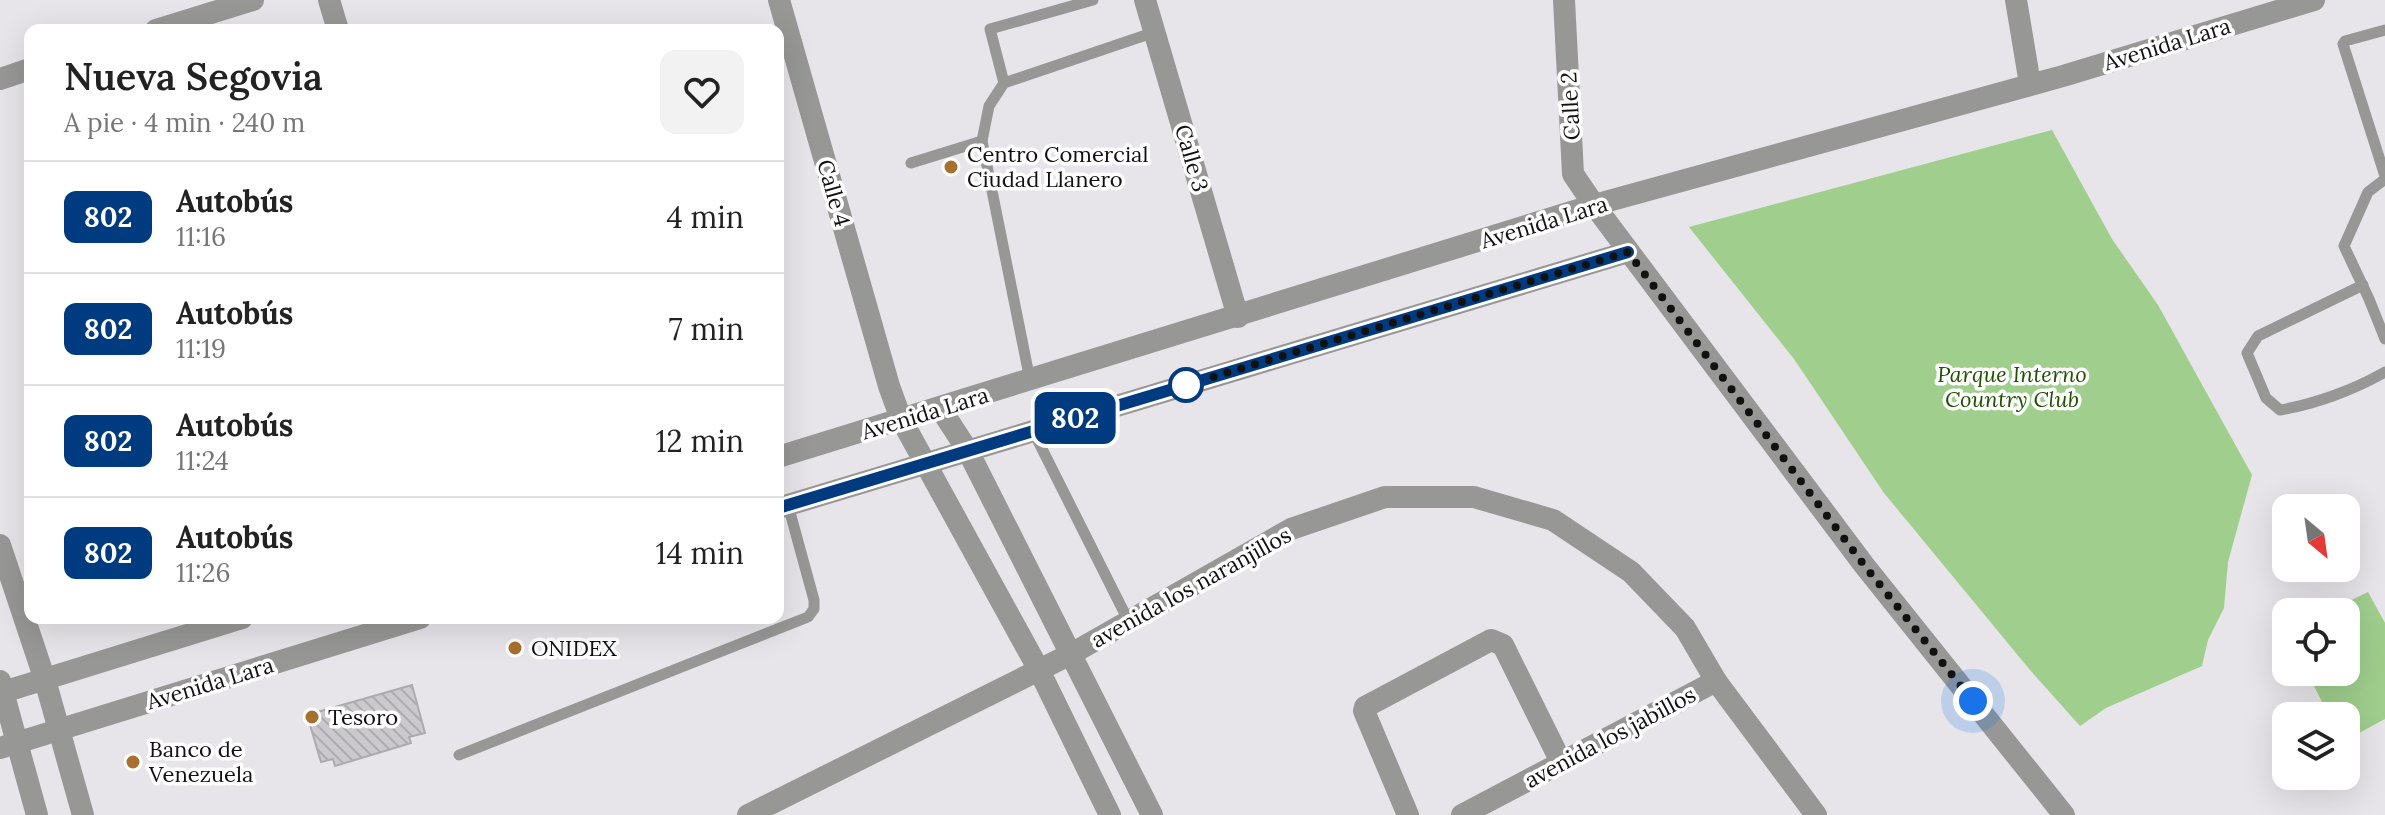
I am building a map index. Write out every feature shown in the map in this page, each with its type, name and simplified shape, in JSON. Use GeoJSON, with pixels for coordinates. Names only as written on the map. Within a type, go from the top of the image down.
{"type":"FeatureCollection","features":[{"type":"Feature","properties":{"kind":"street"},"geometry":{"type":"LineString","coordinates":[[175,24],[253,0]]}},
{"type":"Feature","properties":{"kind":"street"},"geometry":{"type":"LineString","coordinates":[[329,0],[336,24]]}},
{"type":"Feature","properties":{"kind":"street","name":"Calle 4"},"geometry":{"type":"LineString","coordinates":[[779,0],[901,419],[1039,670],[1110,815]]}},
{"type":"Feature","properties":{"kind":"street","name":"Calle 3"},"geometry":{"type":"LineString","coordinates":[[1145,0],[1238,317]]}},
{"type":"Feature","properties":{"kind":"street","name":"Calle 2"},"geometry":{"type":"LineString","coordinates":[[1564,0],[1573,174],[1628,252],[1864,565],[2064,815]]}},
{"type":"Feature","properties":{"kind":"street"},"geometry":{"type":"LineString","coordinates":[[2016,0],[2030,84]]}},
{"type":"Feature","properties":{"kind":"street","name":"Avenida Lara"},"geometry":{"type":"LineString","coordinates":[[784,455],[1594,205],[2030,84],[2314,0]]}},
{"type":"Feature","properties":{"kind":"street"},"geometry":{"type":"LineString","coordinates":[[0,79],[24,71]]}},
{"type":"Feature","properties":{"kind":"street"},"geometry":{"type":"LineString","coordinates":[[784,506],[1628,252]]}},
{"type":"Feature","properties":{"kind":"street"},"geometry":{"type":"LineString","coordinates":[[940,408],[968,451],[1152,815]]}},
{"type":"Feature","properties":{"kind":"street","name":"avenida los naranjillos"},"geometry":{"type":"LineString","coordinates":[[748,815],[1071,654],[1291,529],[1385,497],[1474,497],[1553,520],[1631,572],[1685,628],[1716,681],[1816,815]]}},
{"type":"Feature","properties":{"kind":"street"},"geometry":{"type":"LineString","coordinates":[[0,545],[24,617]]}},
{"type":"Feature","properties":{"kind":"street"},"geometry":{"type":"LineString","coordinates":[[26,624],[83,815]]}},
{"type":"Feature","properties":{"kind":"street"},"geometry":{"type":"LineString","coordinates":[[37,815],[8,745],[1,689],[45,680],[223,624]]}},
{"type":"Feature","properties":{"kind":"street","name":"Avenida Lara"},"geometry":{"type":"LineString","coordinates":[[8,745],[401,624]]}},
{"type":"Feature","properties":{"kind":"street"},"geometry":{"type":"LineString","coordinates":[[1408,815],[1364,711],[1365,707],[1491,640],[1503,645],[1561,762]]}},
{"type":"Feature","properties":{"kind":"street","name":"avenida los jabillos"},"geometry":{"type":"LineString","coordinates":[[1462,815],[1716,681]]}},
{"type":"Feature","properties":{"kind":"lane"},"geometry":{"type":"LineString","coordinates":[[1004,83],[990,29],[1093,0]]}},
{"type":"Feature","properties":{"kind":"lane"},"geometry":{"type":"LineString","coordinates":[[2385,30],[2343,44],[2385,178],[2368,192],[2344,246],[2385,339]]}},
{"type":"Feature","properties":{"kind":"lane"},"geometry":{"type":"LineString","coordinates":[[1030,380],[982,141],[989,106],[1004,83],[1155,32]]}},
{"type":"Feature","properties":{"kind":"lane"},"geometry":{"type":"LineString","coordinates":[[911,163],[982,141]]}},
{"type":"Feature","properties":{"kind":"lane"},"geometry":{"type":"LineString","coordinates":[[2363,285],[2258,336],[2247,353],[2266,398],[2280,410],[2367,382],[2385,372]]}},
{"type":"Feature","properties":{"kind":"lane"},"geometry":{"type":"LineString","coordinates":[[1033,431],[1129,622]]}},
{"type":"Feature","properties":{"kind":"lane"},"geometry":{"type":"LineString","coordinates":[[459,755],[808,617],[814,609],[814,600],[784,509]]}},
{"type":"Feature","properties":{"kind":"green space","name":"Parque Interno Country Club"},"geometry":{"type":"Polygon","coordinates":[[[2052,130],[2112,239],[2158,305],[2252,475],[2228,562],[2224,608],[2208,640],[2202,666],[2106,708],[2080,726],[1884,493],[1794,359],[1689,227],[2052,130]]]}},
{"type":"Feature","properties":{"kind":"green space"},"geometry":{"type":"Polygon","coordinates":[[[2368,592],[2385,623],[2385,719],[2360,732],[2360,702],[2322,702],[2314,686],[2360,686],[2360,598],[2356,598],[2368,592]]]}},
{"type":"Feature","properties":{"kind":"building"},"geometry":{"type":"Polygon","coordinates":[[[412,685],[425,733],[409,737],[411,743],[335,766],[333,759],[321,762],[307,715],[412,685]]]}},
{"type":"Feature","properties":{"kind":"bus line","name":"802"},"geometry":{"type":"LineString","coordinates":[[784,506],[1628,252]]}},
{"type":"Feature","properties":{"kind":"place","name":"Centro Comercial Ciudad Llanero"},"geometry":{"type":"Point","coordinates":[951,167]}},
{"type":"Feature","properties":{"kind":"place","name":"ONIDEX"},"geometry":{"type":"Point","coordinates":[515,648]}},
{"type":"Feature","properties":{"kind":"place","name":"Tesoro"},"geometry":{"type":"Point","coordinates":[312,717]}},
{"type":"Feature","properties":{"kind":"place","name":"Banco de Venezuela"},"geometry":{"type":"Point","coordinates":[133,762]}},
{"type":"Feature","properties":{"kind":"route"},"geometry":{"type":"LineString","coordinates":[[1186,385],[1628,252],[1864,565],[1973,701]]}}]}
